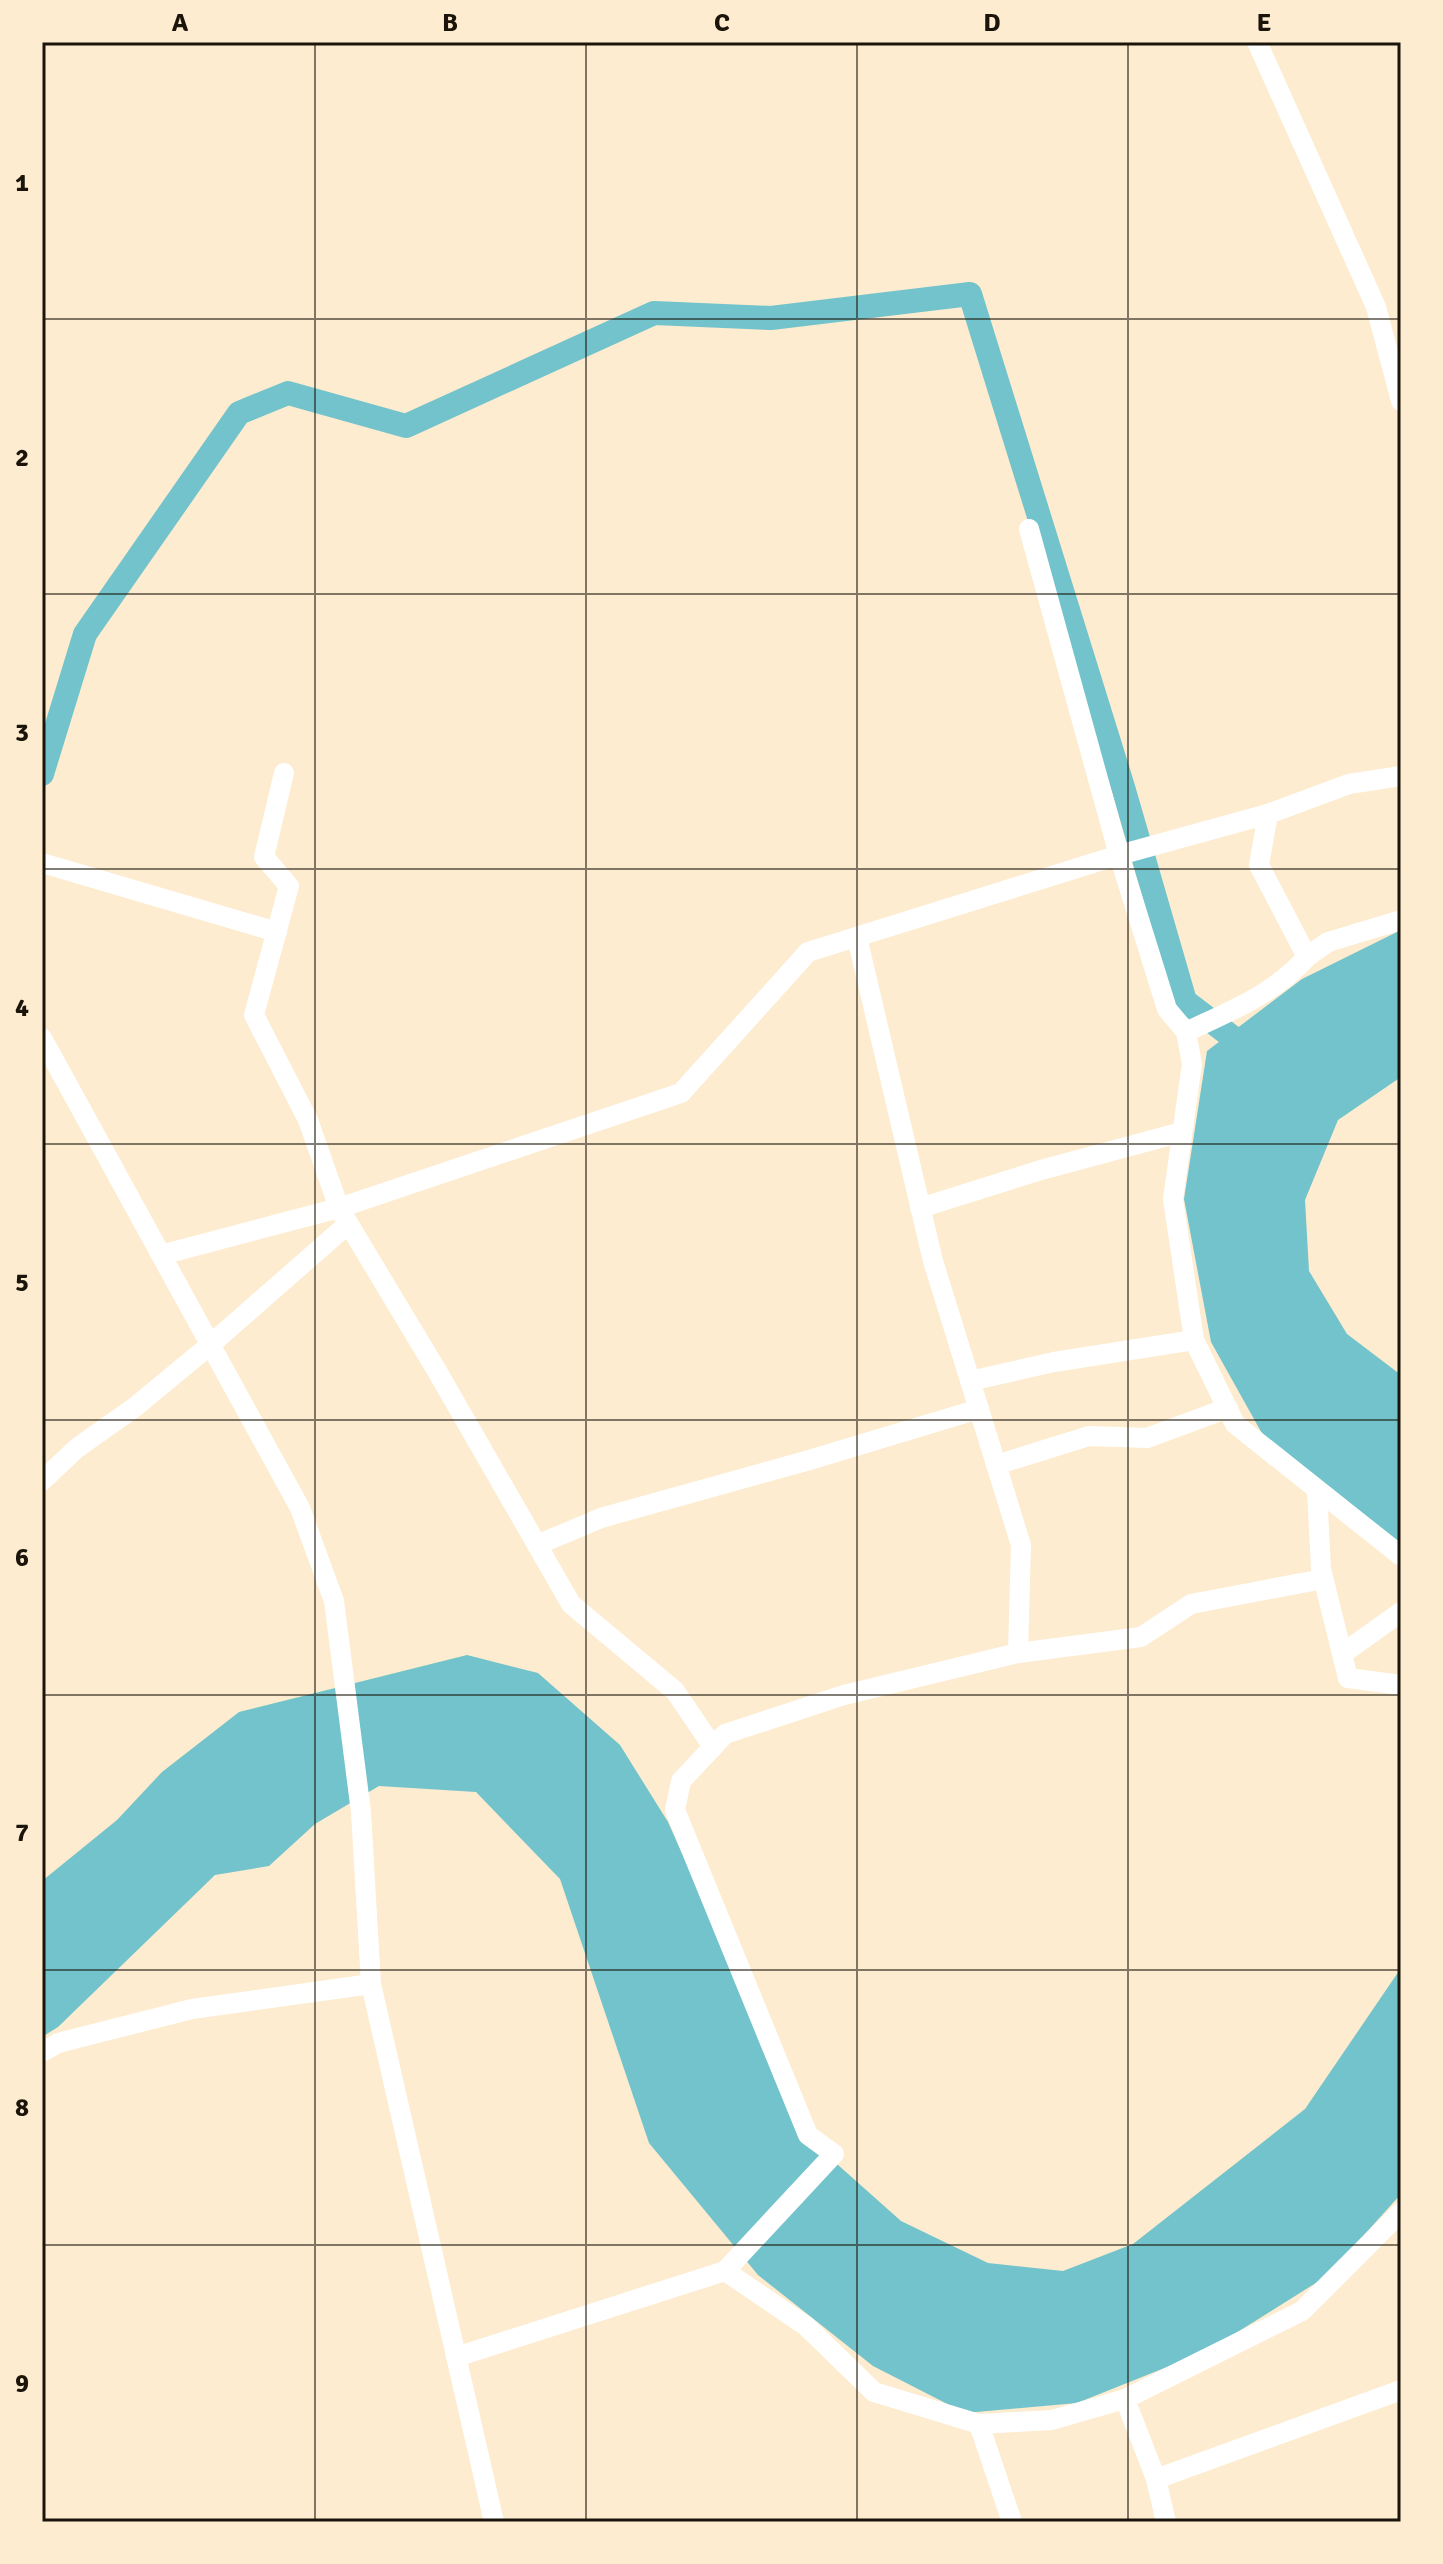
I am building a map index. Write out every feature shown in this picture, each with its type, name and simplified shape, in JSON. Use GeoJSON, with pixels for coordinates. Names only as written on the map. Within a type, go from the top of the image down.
{"type":"FeatureCollection","features":[{"type":"Feature","properties":{"kind":"street"},"geometry":{"type":"LineString","coordinates":[[1257,42],[1376,307],[1401,401]]}},
{"type":"Feature","properties":{"kind":"street"},"geometry":{"type":"LineString","coordinates":[[1029,529],[1119,855],[1167,1009],[1186,1032],[1192,1064],[1173,1199],[1194,1340],[1235,1424],[1401,1556]]}},
{"type":"Feature","properties":{"kind":"street"},"geometry":{"type":"LineString","coordinates":[[284,773],[264,857],[289,886],[254,1015],[308,1120],[343,1216],[437,1371],[571,1604],[675,1691],[713,1747]]}},
{"type":"Feature","properties":{"kind":"street"},"geometry":{"type":"LineString","coordinates":[[161,1255],[343,1216],[681,1093],[808,952],[1119,855],[1268,814],[1349,784],[1401,776]]}},
{"type":"Feature","properties":{"kind":"street"},"geometry":{"type":"LineString","coordinates":[[1268,814],[1259,865],[1307,957]]}},
{"type":"Feature","properties":{"kind":"street"},"geometry":{"type":"LineString","coordinates":[[42,863],[277,932]]}},
{"type":"Feature","properties":{"kind":"street"},"geometry":{"type":"LineString","coordinates":[[1186,1032],[1260,996],[1290,977],[1307,957],[1328,942],[1401,920]]}},
{"type":"Feature","properties":{"kind":"street"},"geometry":{"type":"LineString","coordinates":[[857,937],[933,1261],[1021,1545],[1018,1653]]}},
{"type":"Feature","properties":{"kind":"street"},"geometry":{"type":"LineString","coordinates":[[42,1038],[300,1508],[334,1601],[361,1812],[371,1984],[494,2522]]}},
{"type":"Feature","properties":{"kind":"street"},"geometry":{"type":"LineString","coordinates":[[920,1208],[1041,1170],[1182,1132]]}},
{"type":"Feature","properties":{"kind":"street"},"geometry":{"type":"LineString","coordinates":[[42,1481],[77,1448],[135,1407],[210,1345],[343,1216]]}},
{"type":"Feature","properties":{"kind":"street"},"geometry":{"type":"LineString","coordinates":[[970,1381],[1054,1362],[1194,1340]]}},
{"type":"Feature","properties":{"kind":"street"},"geometry":{"type":"LineString","coordinates":[[996,1465],[1089,1436],[1147,1438],[1228,1408]]}},
{"type":"Feature","properties":{"kind":"street"},"geometry":{"type":"LineString","coordinates":[[537,1545],[601,1518],[979,1409]]}},
{"type":"Feature","properties":{"kind":"street"},"geometry":{"type":"LineString","coordinates":[[1317,1490],[1323,1579],[1348,1678],[1401,1685]]}},
{"type":"Feature","properties":{"kind":"street"},"geometry":{"type":"LineString","coordinates":[[456,2357],[731,2264],[834,2154],[808,2135],[675,1810],[681,1781],[725,1734],[844,1695],[1018,1653],[1141,1637],[1191,1604],[1323,1579]]}},
{"type":"Feature","properties":{"kind":"street"},"geometry":{"type":"LineString","coordinates":[[1342,1654],[1401,1612]]}},
{"type":"Feature","properties":{"kind":"street"},"geometry":{"type":"LineString","coordinates":[[42,2052],[58,2043],[192,2009],[371,1984]]}},
{"type":"Feature","properties":{"kind":"street"},"geometry":{"type":"LineString","coordinates":[[731,2264],[806,2326],[874,2392],[979,2424],[1052,2420],[1125,2399],[1302,2311],[1401,2212]]}},
{"type":"Feature","properties":{"kind":"street"},"geometry":{"type":"LineString","coordinates":[[1156,2479],[1401,2390]]}},
{"type":"Feature","properties":{"kind":"street"},"geometry":{"type":"LineString","coordinates":[[1125,2399],[1156,2479],[1166,2522]]}},
{"type":"Feature","properties":{"kind":"street"},"geometry":{"type":"LineString","coordinates":[[979,2424],[1012,2522]]}},
{"type":"Feature","properties":{"kind":"water"},"geometry":{"type":"Polygon","coordinates":[[[1401,930],[1401,1077],[1338,1120],[1305,1200],[1309,1271],[1347,1334],[1401,1375],[1401,1543],[1264,1437],[1211,1342],[1184,1199],[1207,1051],[1302,979],[1401,930]]]}},
{"type":"Feature","properties":{"kind":"water"},"geometry":{"type":"Polygon","coordinates":[[[467,1655],[538,1673],[620,1745],[668,1822],[810,2140],[901,2221],[988,2263],[1063,2271],[1133,2244],[1305,2109],[1401,1968],[1401,2194],[1327,2276],[1207,2351],[1077,2403],[965,2413],[873,2366],[758,2275],[649,2143],[560,1879],[476,1792],[379,1786],[315,1824],[269,1866],[215,1875],[58,2027],[42,2037],[42,1881],[117,1820],[162,1772],[239,1712],[467,1655]]]}},
{"type":"Feature","properties":{"kind":"waterway"},"geometry":{"type":"LineString","coordinates":[[42,774],[85,634],[239,413],[288,393],[406,426],[654,313],[771,318],[970,294],[1123,787],[1185,1001],[1253,1053]]}}]}
